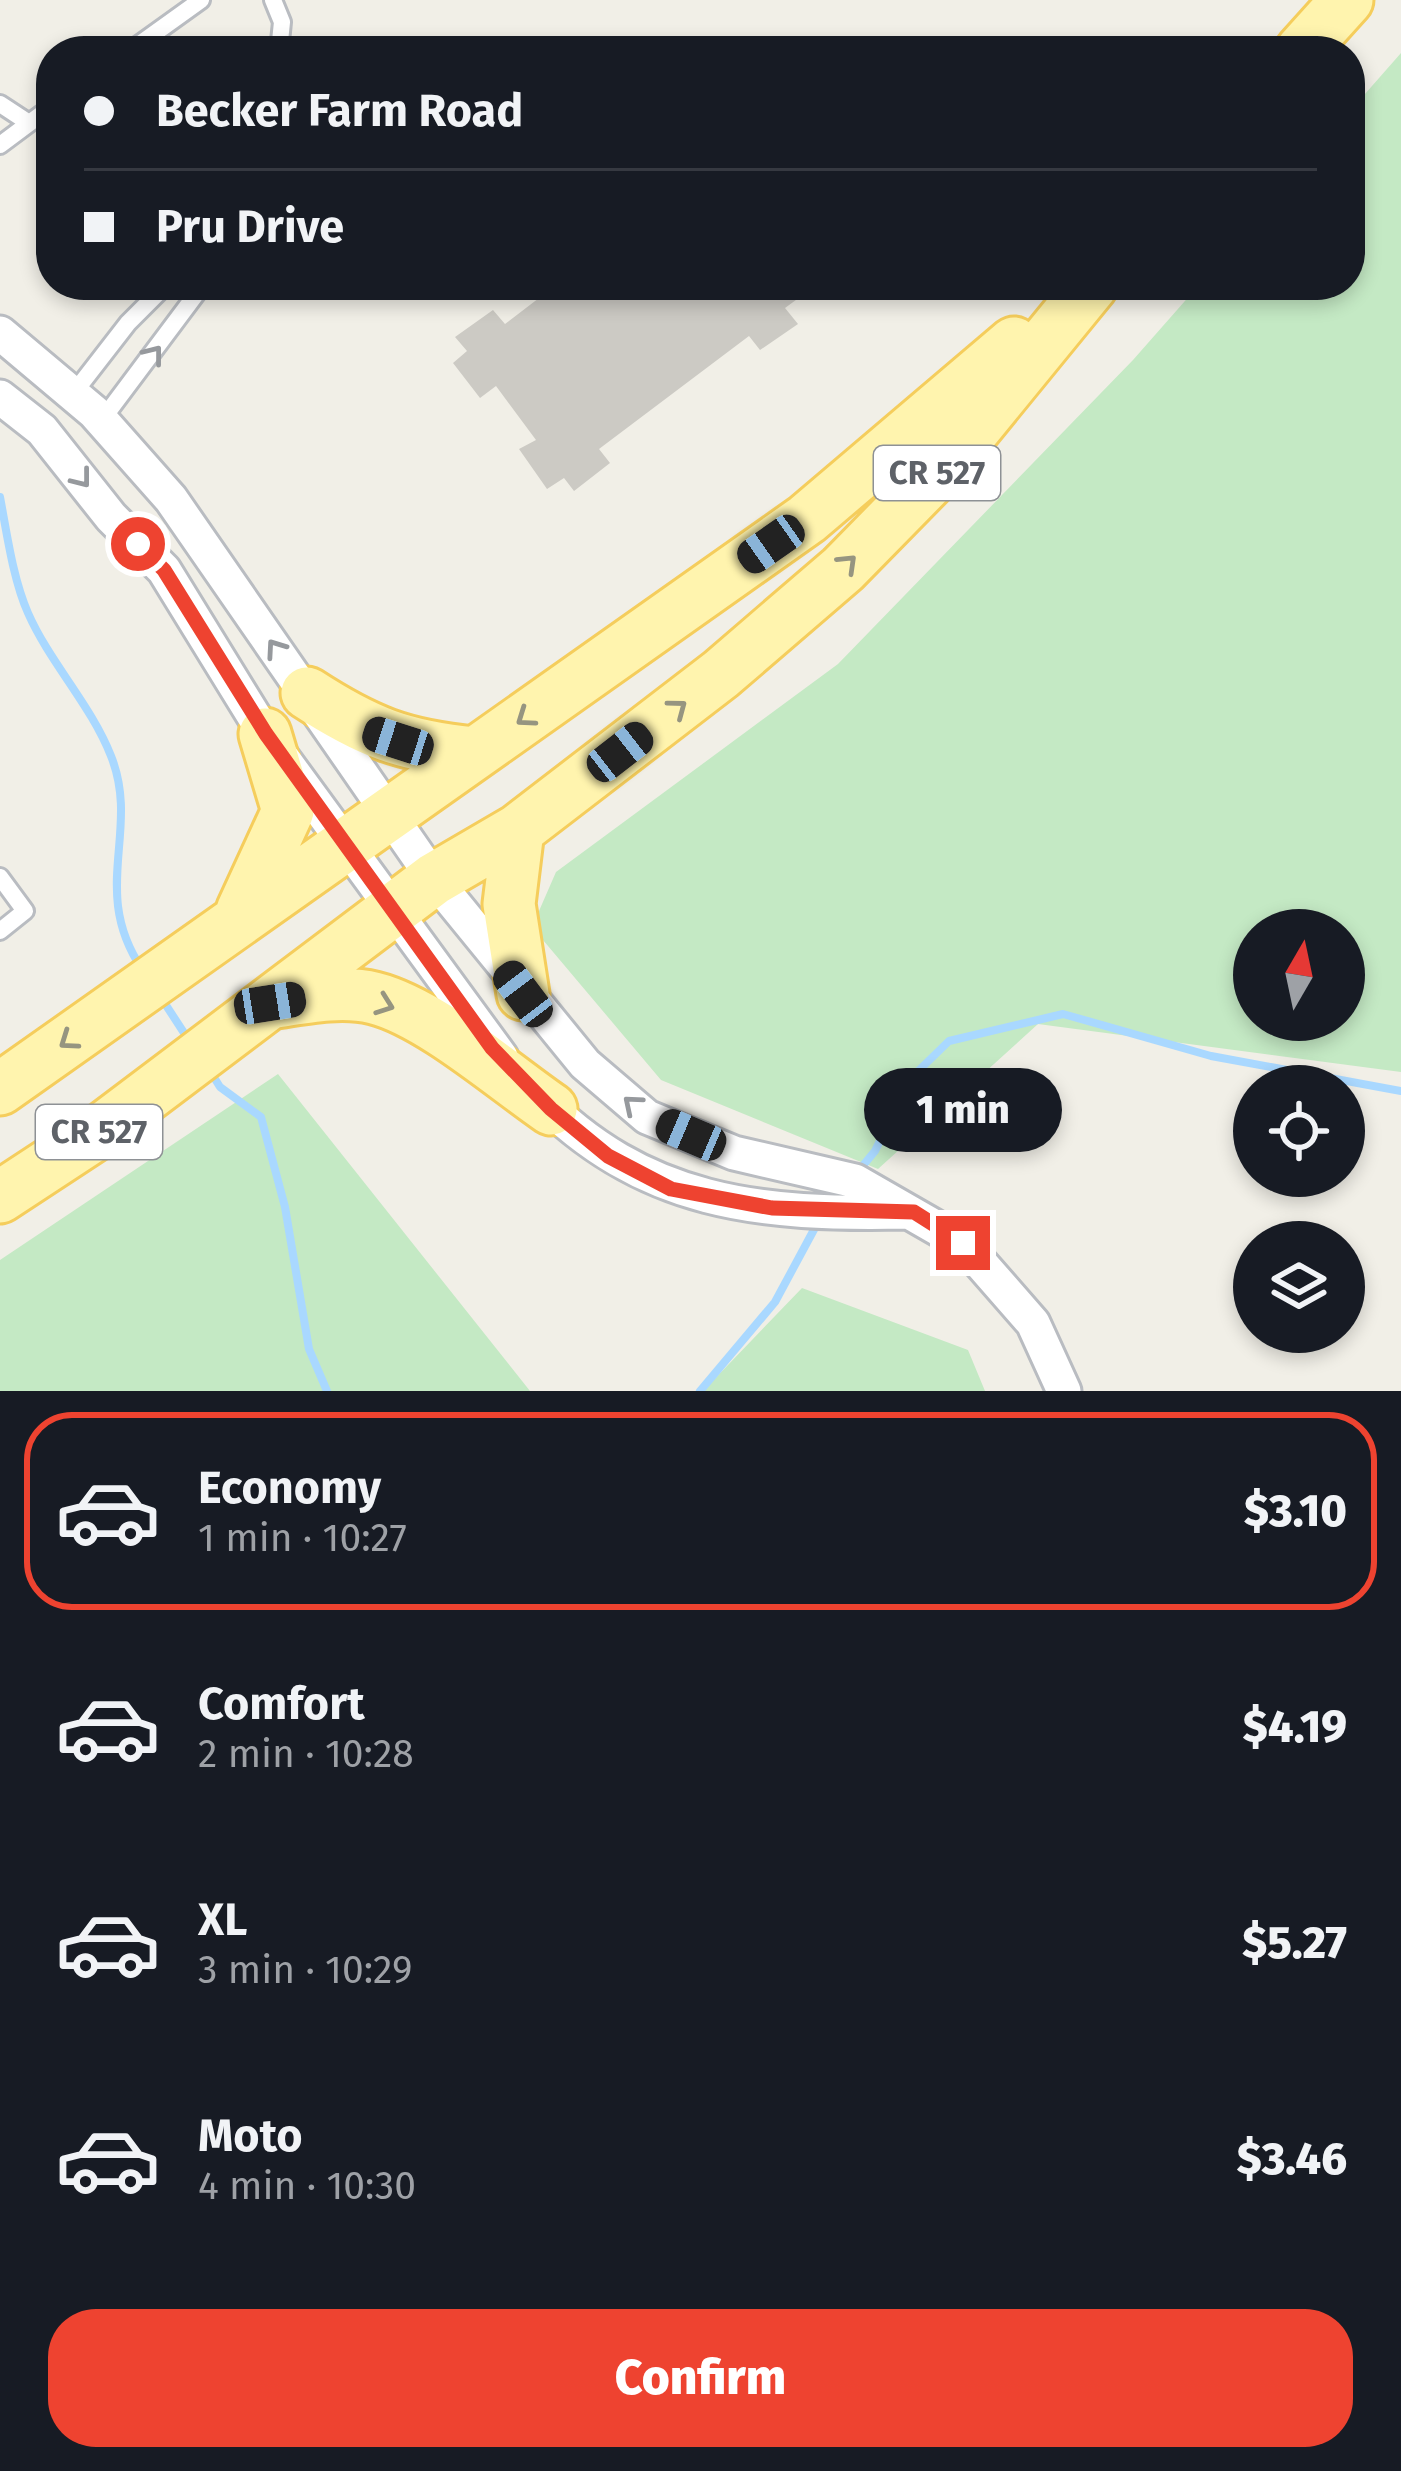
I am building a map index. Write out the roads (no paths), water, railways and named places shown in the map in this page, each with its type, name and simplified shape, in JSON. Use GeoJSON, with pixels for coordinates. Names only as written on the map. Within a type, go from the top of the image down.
{"type":"FeatureCollection","features":[{"type":"Feature","properties":{"kind":"main road"},"geometry":{"type":"LineString","coordinates":[[1315,36],[1347,0]]}},
{"type":"Feature","properties":{"kind":"main road","name":"CR 527"},"geometry":{"type":"LineString","coordinates":[[0,1089],[807,519],[1070,300]]}},
{"type":"Feature","properties":{"kind":"main road","name":"CR 527"},"geometry":{"type":"LineString","coordinates":[[0,1197],[200,1056],[434,879],[518,830],[721,674],[843,568],[945,465],[1076,300]]}},
{"type":"Feature","properties":{"kind":"main road"},"geometry":{"type":"LineString","coordinates":[[308,693],[364,730],[416,747],[474,753]]}},
{"type":"Feature","properties":{"kind":"main road"},"geometry":{"type":"LineString","coordinates":[[236,922],[278,843],[288,812],[266,734]]}},
{"type":"Feature","properties":{"kind":"main road"},"geometry":{"type":"LineString","coordinates":[[518,830],[508,900],[523,994]]}},
{"type":"Feature","properties":{"kind":"main road"},"geometry":{"type":"LineString","coordinates":[[270,1003],[320,995],[375,998],[418,1018],[551,1109]]}},
{"type":"Feature","properties":{"kind":"street"},"geometry":{"type":"LineString","coordinates":[[0,333],[102,420],[171,499],[434,879],[523,994],[585,1064],[647,1117],[734,1153],[818,1175],[854,1197],[914,1212],[963,1243],[1017,1300],[1047,1346],[1064,1391]]}},
{"type":"Feature","properties":{"kind":"street"},"geometry":{"type":"LineString","coordinates":[[0,397],[42,430],[111,517],[164,570],[266,734],[492,1048],[551,1109],[608,1156],[671,1189],[717,1201],[812,1210],[854,1197]]}},
{"type":"Feature","properties":{"kind":"lane"},"geometry":{"type":"LineString","coordinates":[[151,36],[201,0]]}},
{"type":"Feature","properties":{"kind":"lane"},"geometry":{"type":"LineString","coordinates":[[273,0],[282,22],[281,36]]}},
{"type":"Feature","properties":{"kind":"lane"},"geometry":{"type":"LineString","coordinates":[[0,104],[29,123]]}},
{"type":"Feature","properties":{"kind":"lane"},"geometry":{"type":"LineString","coordinates":[[0,146],[36,118]]}},
{"type":"Feature","properties":{"kind":"lane"},"geometry":{"type":"LineString","coordinates":[[73,394],[151,300]]}},
{"type":"Feature","properties":{"kind":"lane"},"geometry":{"type":"LineString","coordinates":[[102,420],[192,300]]}},
{"type":"Feature","properties":{"kind":"lane"},"geometry":{"type":"LineString","coordinates":[[0,877],[26,911],[0,931]]}},
{"type":"Feature","properties":{"kind":"waterway"},"geometry":{"type":"LineString","coordinates":[[0,497],[14,571],[28,613],[111,756],[121,810],[119,913],[142,969]]}},
{"type":"Feature","properties":{"kind":"waterway"},"geometry":{"type":"LineString","coordinates":[[160,996],[188,1039]]}},
{"type":"Feature","properties":{"kind":"waterway"},"geometry":{"type":"LineString","coordinates":[[856,1174],[875,1151],[910,1079],[949,1041],[1063,1014],[1211,1056],[1401,1091]]}},
{"type":"Feature","properties":{"kind":"waterway"},"geometry":{"type":"LineString","coordinates":[[210,1071],[220,1087],[261,1117],[285,1207],[309,1349],[327,1391]]}},
{"type":"Feature","properties":{"kind":"waterway"},"geometry":{"type":"LineString","coordinates":[[700,1391],[775,1302],[817,1224]]}}]}
